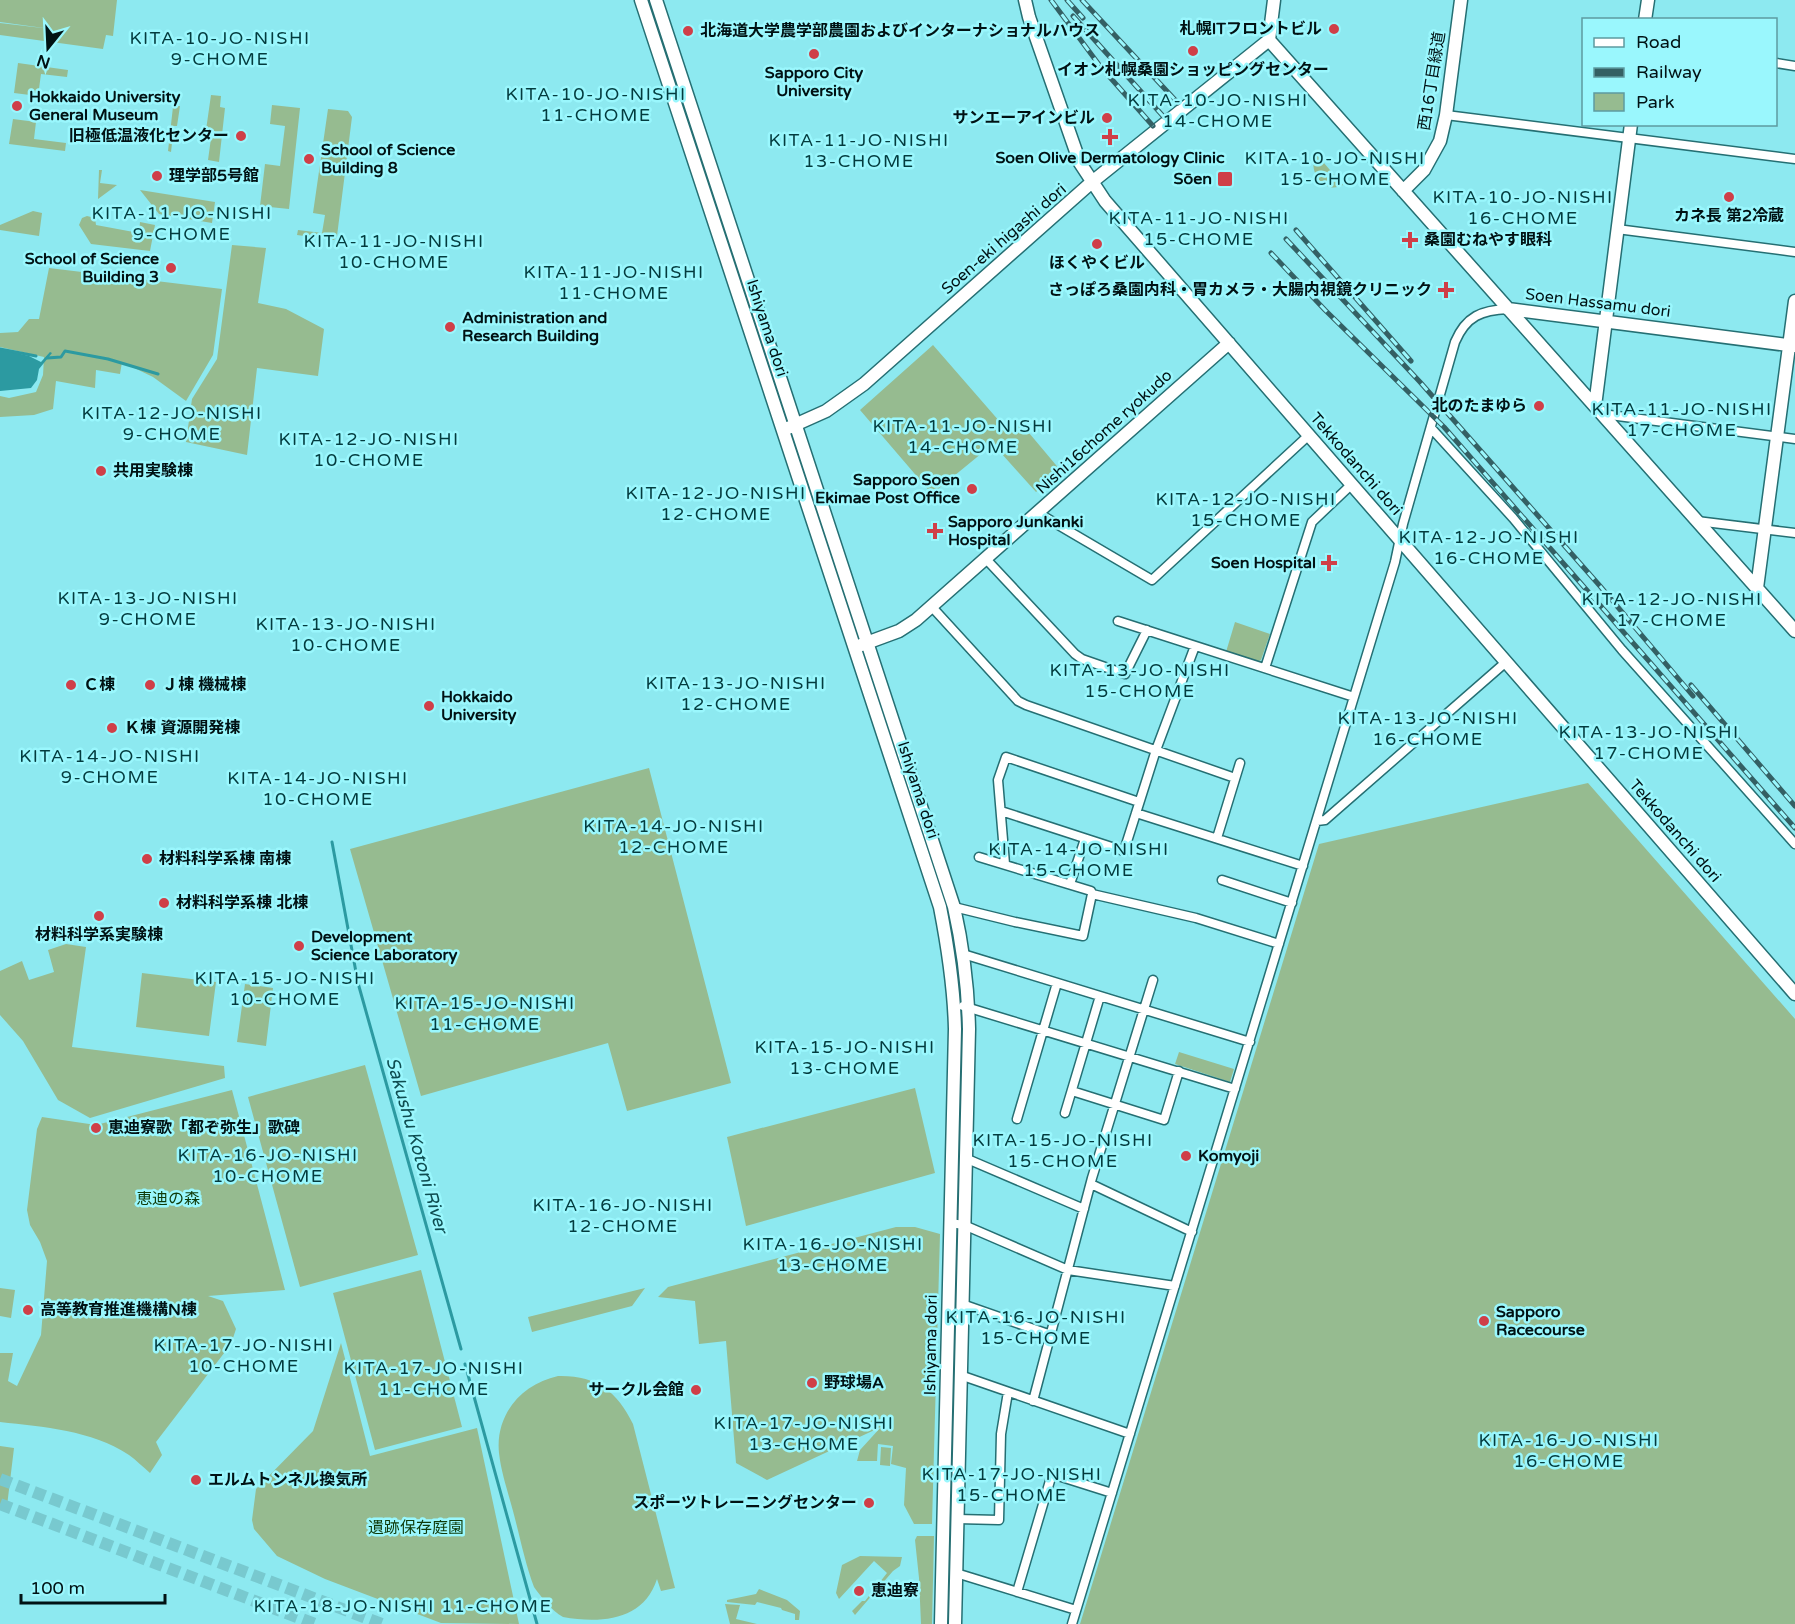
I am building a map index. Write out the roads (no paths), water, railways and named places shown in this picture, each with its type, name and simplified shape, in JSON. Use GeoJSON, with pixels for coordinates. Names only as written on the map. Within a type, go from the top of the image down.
{"type":"FeatureCollection","features":[{"type":"Feature","properties":{"kind":"street","name":"Ishiyama dori"},"geometry":{"type":"LineString","coordinates":[[641,0],[783,430],[954,907],[963,954],[969,1007],[955,1624]]}},
{"type":"Feature","properties":{"kind":"street","name":"Ishiyama dori"},"geometry":{"type":"LineString","coordinates":[[656,0],[795,425],[940,907],[949,952],[955,1006],[941,1624]]}},
{"type":"Feature","properties":{"kind":"street","name":"Tekkodanchi dori"},"geometry":{"type":"LineString","coordinates":[[1026,0],[1029,17],[1080,163],[1105,201],[1795,994]]}},
{"type":"Feature","properties":{"kind":"street"},"geometry":{"type":"LineString","coordinates":[[1269,40],[1274,0]]}},
{"type":"Feature","properties":{"kind":"street","name":"西16丁目緑道"},"geometry":{"type":"LineString","coordinates":[[1404,191],[1432,156],[1440,141],[1446,115],[1461,0]]}},
{"type":"Feature","properties":{"kind":"street"},"geometry":{"type":"LineString","coordinates":[[1645,18],[1648,0]]}},
{"type":"Feature","properties":{"kind":"street","name":"Soen-eki higashi dori"},"geometry":{"type":"LineString","coordinates":[[783,430],[834,406],[864,384],[1092,182],[1269,40]]}},
{"type":"Feature","properties":{"kind":"street","name":"Soen Hassamu dori"},"geometry":{"type":"LineString","coordinates":[[1269,40],[1508,309],[1792,345]]}},
{"type":"Feature","properties":{"kind":"street"},"geometry":{"type":"LineString","coordinates":[[1777,63],[1795,66]]}},
{"type":"Feature","properties":{"kind":"street"},"geometry":{"type":"LineString","coordinates":[[1446,115],[1631,131],[1795,159]]}},
{"type":"Feature","properties":{"kind":"street"},"geometry":{"type":"LineString","coordinates":[[1598,410],[1605,321],[1631,131]]}},
{"type":"Feature","properties":{"kind":"street"},"geometry":{"type":"LineString","coordinates":[[1617,229],[1795,252]]}},
{"type":"Feature","properties":{"kind":"street"},"geometry":{"type":"LineString","coordinates":[[1757,588],[1777,436],[1792,345],[1795,301]]}},
{"type":"Feature","properties":{"kind":"street"},"geometry":{"type":"LineString","coordinates":[[1072,1624],[1317,821],[1395,562],[1459,333],[1463,326],[1489,309],[1508,309],[1793,628]]}},
{"type":"Feature","properties":{"kind":"street","name":"Nishi16chome ryokudo"},"geometry":{"type":"LineString","coordinates":[[860,645],[899,630],[932,607],[1229,343]]}},
{"type":"Feature","properties":{"kind":"street"},"geometry":{"type":"LineString","coordinates":[[1598,410],[1795,439]]}},
{"type":"Feature","properties":{"kind":"street"},"geometry":{"type":"LineString","coordinates":[[1431,428],[1513,518],[1622,650],[1794,841]]}},
{"type":"Feature","properties":{"kind":"street"},"geometry":{"type":"LineString","coordinates":[[1038,513],[1152,579],[1309,435]]}},
{"type":"Feature","properties":{"kind":"street"},"geometry":{"type":"LineString","coordinates":[[1265,668],[1312,522],[1352,484]]}},
{"type":"Feature","properties":{"kind":"street"},"geometry":{"type":"LineString","coordinates":[[1697,521],[1795,533]]}},
{"type":"Feature","properties":{"kind":"street"},"geometry":{"type":"LineString","coordinates":[[986,559],[1082,659],[1125,674],[1147,630]]}},
{"type":"Feature","properties":{"kind":"street"},"geometry":{"type":"LineString","coordinates":[[932,607],[1018,701],[1235,778]]}},
{"type":"Feature","properties":{"kind":"street"},"geometry":{"type":"LineString","coordinates":[[1118,621],[1354,697]]}},
{"type":"Feature","properties":{"kind":"street"},"geometry":{"type":"LineString","coordinates":[[1001,811],[1124,851],[1156,750],[1195,646]]}},
{"type":"Feature","properties":{"kind":"street"},"geometry":{"type":"LineString","coordinates":[[1317,821],[1325,820],[1506,662]]}},
{"type":"Feature","properties":{"kind":"street"},"geometry":{"type":"LineString","coordinates":[[1005,864],[998,780],[1006,757],[1139,802]]}},
{"type":"Feature","properties":{"kind":"street"},"geometry":{"type":"LineString","coordinates":[[1216,838],[1240,763]]}},
{"type":"Feature","properties":{"kind":"street"},"geometry":{"type":"LineString","coordinates":[[1136,813],[1303,866]]}},
{"type":"Feature","properties":{"kind":"street"},"geometry":{"type":"LineString","coordinates":[[1070,884],[1085,839]]}},
{"type":"Feature","properties":{"kind":"street"},"geometry":{"type":"LineString","coordinates":[[979,857],[1070,884],[1091,891],[1092,894],[1196,918],[1279,944]]}},
{"type":"Feature","properties":{"kind":"street"},"geometry":{"type":"LineString","coordinates":[[1222,880],[1292,903]]}},
{"type":"Feature","properties":{"kind":"street"},"geometry":{"type":"LineString","coordinates":[[954,907],[1083,936],[1092,894]]}},
{"type":"Feature","properties":{"kind":"street"},"geometry":{"type":"LineString","coordinates":[[963,954],[1250,1042]]}},
{"type":"Feature","properties":{"kind":"street"},"geometry":{"type":"LineString","coordinates":[[1033,1401],[1091,1184],[1153,980]]}},
{"type":"Feature","properties":{"kind":"street"},"geometry":{"type":"LineString","coordinates":[[1017,1119],[1057,983]]}},
{"type":"Feature","properties":{"kind":"street"},"geometry":{"type":"LineString","coordinates":[[1065,1113],[1100,996]]}},
{"type":"Feature","properties":{"kind":"street"},"geometry":{"type":"LineString","coordinates":[[955,1006],[969,1007],[1235,1089]]}},
{"type":"Feature","properties":{"kind":"street"},"geometry":{"type":"LineString","coordinates":[[1072,1091],[1164,1120],[1179,1071]]}},
{"type":"Feature","properties":{"kind":"street"},"geometry":{"type":"LineString","coordinates":[[965,1158],[1084,1209]]}},
{"type":"Feature","properties":{"kind":"street"},"geometry":{"type":"LineString","coordinates":[[1091,1184],[1192,1232]]}},
{"type":"Feature","properties":{"kind":"street"},"geometry":{"type":"LineString","coordinates":[[950,1223],[964,1225],[1068,1270],[1175,1286]]}},
{"type":"Feature","properties":{"kind":"street"},"geometry":{"type":"LineString","coordinates":[[962,1304],[1051,1335]]}},
{"type":"Feature","properties":{"kind":"street"},"geometry":{"type":"LineString","coordinates":[[960,1376],[1130,1434]]}},
{"type":"Feature","properties":{"kind":"street"},"geometry":{"type":"LineString","coordinates":[[957,1519],[999,1520],[1001,1434],[1008,1392]]}},
{"type":"Feature","properties":{"kind":"street"},"geometry":{"type":"LineString","coordinates":[[1017,1592],[1052,1474],[1112,1493]]}},
{"type":"Feature","properties":{"kind":"street"},"geometry":{"type":"LineString","coordinates":[[956,1573],[1076,1610]]}},
{"type":"Feature","properties":{"kind":"water"},"geometry":{"type":"Polygon","coordinates":[[[0,349],[29,356],[41,362],[50,352],[52,353],[39,369],[37,380],[31,388],[0,391],[0,349]]]}},
{"type":"Feature","properties":{"kind":"waterway","name":"Sakushu Kotoni River"},"geometry":{"type":"LineString","coordinates":[[0,349],[36,356]]}},
{"type":"Feature","properties":{"kind":"waterway","name":"Sakushu Kotoni River"},"geometry":{"type":"LineString","coordinates":[[47,358],[61,357],[65,351],[108,359],[158,374]]}},
{"type":"Feature","properties":{"kind":"waterway","name":"Sakushu Kotoni River"},"geometry":{"type":"LineString","coordinates":[[332,842],[358,983],[461,1349]]}},
{"type":"Feature","properties":{"kind":"waterway","name":"Sakushu Kotoni River"},"geometry":{"type":"LineString","coordinates":[[465,1364],[537,1624]]}},
{"type":"Feature","properties":{"kind":"tunnel"},"geometry":{"type":"LineString","coordinates":[[0,1479],[382,1624]]}},
{"type":"Feature","properties":{"kind":"tunnel"},"geometry":{"type":"LineString","coordinates":[[0,1504],[315,1624]]}},
{"type":"Feature","properties":{"kind":"railway"},"geometry":{"type":"LineString","coordinates":[[1051,0],[1100,66],[1153,126]]}},
{"type":"Feature","properties":{"kind":"railway"},"geometry":{"type":"LineString","coordinates":[[1067,0],[1083,18]]}},
{"type":"Feature","properties":{"kind":"railway"},"geometry":{"type":"LineString","coordinates":[[1082,0],[1178,103]]}},
{"type":"Feature","properties":{"kind":"railway"},"geometry":{"type":"LineString","coordinates":[[1073,16],[1163,116]]}},
{"type":"Feature","properties":{"kind":"railway"},"geometry":{"type":"LineString","coordinates":[[1296,230],[1411,361]]}},
{"type":"Feature","properties":{"kind":"railway"},"geometry":{"type":"LineString","coordinates":[[1286,239],[1420,382],[1600,586],[1693,696]]}},
{"type":"Feature","properties":{"kind":"railway"},"geometry":{"type":"LineString","coordinates":[[1271,253],[1325,310],[1444,427],[1795,828]]}},
{"type":"Feature","properties":{"kind":"railway"},"geometry":{"type":"LineString","coordinates":[[1691,685],[1795,806]]}},
{"type":"Feature","properties":{"kind":"place","name":"札幌ITフロントビル"},"geometry":{"type":"Point","coordinates":[1334,29]}},
{"type":"Feature","properties":{"kind":"place","name":"北海道大学農学部農園およびインターナショナルハウス"},"geometry":{"type":"Point","coordinates":[688,31]}},
{"type":"Feature","properties":{"kind":"place","name":"イオン札幌桑園ショッピングセンター"},"geometry":{"type":"Point","coordinates":[1193,51]}},
{"type":"Feature","properties":{"kind":"place","name":"Sapporo City University"},"geometry":{"type":"Point","coordinates":[814,54]}},
{"type":"Feature","properties":{"kind":"place","name":"Hokkaido University General Museum"},"geometry":{"type":"Point","coordinates":[17,106]}},
{"type":"Feature","properties":{"kind":"place","name":"サンエーアインビル"},"geometry":{"type":"Point","coordinates":[1107,118]}},
{"type":"Feature","properties":{"kind":"place","name":"旧極低温液化センター"},"geometry":{"type":"Point","coordinates":[241,136]}},
{"type":"Feature","properties":{"kind":"place","name":"Soen Olive Dermatology Clinic"},"geometry":{"type":"Point","coordinates":[1110,137]}},
{"type":"Feature","properties":{"kind":"place","name":"School of Science Building 8"},"geometry":{"type":"Point","coordinates":[309,159]}},
{"type":"Feature","properties":{"kind":"place","name":"理学部5号館"},"geometry":{"type":"Point","coordinates":[157,176]}},
{"type":"Feature","properties":{"kind":"place","name":"Sōen"},"geometry":{"type":"Point","coordinates":[1225,179]}},
{"type":"Feature","properties":{"kind":"place","name":"カネ長 第2冷蔵"},"geometry":{"type":"Point","coordinates":[1729,197]}},
{"type":"Feature","properties":{"kind":"place","name":"桑園むねやす眼科"},"geometry":{"type":"Point","coordinates":[1410,240]}},
{"type":"Feature","properties":{"kind":"place","name":"ほくやくビル"},"geometry":{"type":"Point","coordinates":[1097,244]}},
{"type":"Feature","properties":{"kind":"place","name":"School of Science Building 3"},"geometry":{"type":"Point","coordinates":[171,268]}},
{"type":"Feature","properties":{"kind":"place","name":"さっぽろ桑園内科・胃カメラ・大腸内視鏡クリニック"},"geometry":{"type":"Point","coordinates":[1446,290]}},
{"type":"Feature","properties":{"kind":"place","name":"Administration and Research Building"},"geometry":{"type":"Point","coordinates":[450,327]}},
{"type":"Feature","properties":{"kind":"place","name":"北のたまゆら"},"geometry":{"type":"Point","coordinates":[1539,406]}},
{"type":"Feature","properties":{"kind":"place","name":"共用実験棟"},"geometry":{"type":"Point","coordinates":[101,471]}},
{"type":"Feature","properties":{"kind":"place","name":"Sapporo Soen Ekimae Post Office"},"geometry":{"type":"Point","coordinates":[972,489]}},
{"type":"Feature","properties":{"kind":"place","name":"Sapporo Junkanki Hospital"},"geometry":{"type":"Point","coordinates":[935,531]}},
{"type":"Feature","properties":{"kind":"place","name":"Soen Hospital"},"geometry":{"type":"Point","coordinates":[1329,563]}},
{"type":"Feature","properties":{"kind":"place","name":"Ｃ棟"},"geometry":{"type":"Point","coordinates":[71,685]}},
{"type":"Feature","properties":{"kind":"place","name":"Ｊ棟 機械棟"},"geometry":{"type":"Point","coordinates":[150,685]}},
{"type":"Feature","properties":{"kind":"place","name":"Hokkaido University"},"geometry":{"type":"Point","coordinates":[429,706]}},
{"type":"Feature","properties":{"kind":"place","name":"Ｋ棟 資源開発棟"},"geometry":{"type":"Point","coordinates":[112,728]}},
{"type":"Feature","properties":{"kind":"place","name":"材料科学系棟 南棟"},"geometry":{"type":"Point","coordinates":[147,859]}},
{"type":"Feature","properties":{"kind":"place","name":"材料科学系棟 北棟"},"geometry":{"type":"Point","coordinates":[164,903]}},
{"type":"Feature","properties":{"kind":"place","name":"材料科学系実験棟"},"geometry":{"type":"Point","coordinates":[99,916]}},
{"type":"Feature","properties":{"kind":"place","name":"Development Science Laboratory"},"geometry":{"type":"Point","coordinates":[299,946]}},
{"type":"Feature","properties":{"kind":"place","name":"恵迪寮歌「都ぞ弥生」歌碑"},"geometry":{"type":"Point","coordinates":[96,1128]}},
{"type":"Feature","properties":{"kind":"place","name":"Komyoji"},"geometry":{"type":"Point","coordinates":[1186,1156]}},
{"type":"Feature","properties":{"kind":"place","name":"高等教育推進機構N棟"},"geometry":{"type":"Point","coordinates":[28,1310]}},
{"type":"Feature","properties":{"kind":"place","name":"Sapporo Racecourse"},"geometry":{"type":"Point","coordinates":[1484,1321]}},
{"type":"Feature","properties":{"kind":"place","name":"野球場A"},"geometry":{"type":"Point","coordinates":[812,1383]}},
{"type":"Feature","properties":{"kind":"place","name":"サークル会館"},"geometry":{"type":"Point","coordinates":[696,1390]}},
{"type":"Feature","properties":{"kind":"place","name":"エルムトンネル換気所"},"geometry":{"type":"Point","coordinates":[196,1480]}},
{"type":"Feature","properties":{"kind":"place","name":"スポーツトレーニングセンター"},"geometry":{"type":"Point","coordinates":[869,1503]}},
{"type":"Feature","properties":{"kind":"place","name":"恵迪寮"},"geometry":{"type":"Point","coordinates":[859,1591]}},
{"type":"Feature","properties":{"kind":"district","name":"KITA-10-JO-NISHI 9-CHOME"},"geometry":{"type":"Point","coordinates":[220,48]}},
{"type":"Feature","properties":{"kind":"district","name":"KITA-10-JO-NISHI 11-CHOME"},"geometry":{"type":"Point","coordinates":[596,104]}},
{"type":"Feature","properties":{"kind":"district","name":"KITA-10-JO-NISHI 14-CHOME"},"geometry":{"type":"Point","coordinates":[1218,110]}},
{"type":"Feature","properties":{"kind":"district","name":"KITA-11-JO-NISHI 13-CHOME"},"geometry":{"type":"Point","coordinates":[859,150]}},
{"type":"Feature","properties":{"kind":"district","name":"KITA-10-JO-NISHI 15-CHOME"},"geometry":{"type":"Point","coordinates":[1335,168]}},
{"type":"Feature","properties":{"kind":"district","name":"KITA-10-JO-NISHI 16-CHOME"},"geometry":{"type":"Point","coordinates":[1523,207]}},
{"type":"Feature","properties":{"kind":"district","name":"KITA-11-JO-NISHI 9-CHOME"},"geometry":{"type":"Point","coordinates":[182,223]}},
{"type":"Feature","properties":{"kind":"district","name":"KITA-11-JO-NISHI 15-CHOME"},"geometry":{"type":"Point","coordinates":[1199,228]}},
{"type":"Feature","properties":{"kind":"district","name":"KITA-11-JO-NISHI 10-CHOME"},"geometry":{"type":"Point","coordinates":[394,251]}},
{"type":"Feature","properties":{"kind":"district","name":"KITA-11-JO-NISHI 11-CHOME"},"geometry":{"type":"Point","coordinates":[614,282]}},
{"type":"Feature","properties":{"kind":"district","name":"KITA-11-JO-NISHI 17-CHOME"},"geometry":{"type":"Point","coordinates":[1682,419]}},
{"type":"Feature","properties":{"kind":"district","name":"KITA-12-JO-NISHI 9-CHOME"},"geometry":{"type":"Point","coordinates":[172,423]}},
{"type":"Feature","properties":{"kind":"district","name":"KITA-11-JO-NISHI 14-CHOME"},"geometry":{"type":"Point","coordinates":[963,436]}},
{"type":"Feature","properties":{"kind":"district","name":"KITA-12-JO-NISHI 10-CHOME"},"geometry":{"type":"Point","coordinates":[369,449]}},
{"type":"Feature","properties":{"kind":"district","name":"KITA-12-JO-NISHI 12-CHOME"},"geometry":{"type":"Point","coordinates":[716,503]}},
{"type":"Feature","properties":{"kind":"district","name":"KITA-12-JO-NISHI 15-CHOME"},"geometry":{"type":"Point","coordinates":[1246,509]}},
{"type":"Feature","properties":{"kind":"district","name":"KITA-12-JO-NISHI 16-CHOME"},"geometry":{"type":"Point","coordinates":[1489,547]}},
{"type":"Feature","properties":{"kind":"district","name":"KITA-13-JO-NISHI 9-CHOME"},"geometry":{"type":"Point","coordinates":[148,608]}},
{"type":"Feature","properties":{"kind":"district","name":"KITA-12-JO-NISHI 17-CHOME"},"geometry":{"type":"Point","coordinates":[1672,609]}},
{"type":"Feature","properties":{"kind":"district","name":"KITA-13-JO-NISHI 10-CHOME"},"geometry":{"type":"Point","coordinates":[346,634]}},
{"type":"Feature","properties":{"kind":"district","name":"KITA-13-JO-NISHI 15-CHOME"},"geometry":{"type":"Point","coordinates":[1140,680]}},
{"type":"Feature","properties":{"kind":"district","name":"KITA-13-JO-NISHI 12-CHOME"},"geometry":{"type":"Point","coordinates":[736,693]}},
{"type":"Feature","properties":{"kind":"district","name":"KITA-13-JO-NISHI 16-CHOME"},"geometry":{"type":"Point","coordinates":[1428,728]}},
{"type":"Feature","properties":{"kind":"district","name":"KITA-13-JO-NISHI 17-CHOME"},"geometry":{"type":"Point","coordinates":[1649,742]}},
{"type":"Feature","properties":{"kind":"district","name":"KITA-14-JO-NISHI 9-CHOME"},"geometry":{"type":"Point","coordinates":[110,766]}},
{"type":"Feature","properties":{"kind":"district","name":"KITA-14-JO-NISHI 10-CHOME"},"geometry":{"type":"Point","coordinates":[318,788]}},
{"type":"Feature","properties":{"kind":"district","name":"KITA-14-JO-NISHI 12-CHOME"},"geometry":{"type":"Point","coordinates":[674,836]}},
{"type":"Feature","properties":{"kind":"district","name":"KITA-14-JO-NISHI 15-CHOME"},"geometry":{"type":"Point","coordinates":[1079,859]}},
{"type":"Feature","properties":{"kind":"district","name":"KITA-15-JO-NISHI 10-CHOME"},"geometry":{"type":"Point","coordinates":[285,988]}},
{"type":"Feature","properties":{"kind":"district","name":"KITA-15-JO-NISHI 11-CHOME"},"geometry":{"type":"Point","coordinates":[485,1013]}},
{"type":"Feature","properties":{"kind":"district","name":"KITA-15-JO-NISHI 13-CHOME"},"geometry":{"type":"Point","coordinates":[845,1057]}},
{"type":"Feature","properties":{"kind":"district","name":"KITA-15-JO-NISHI 15-CHOME"},"geometry":{"type":"Point","coordinates":[1063,1150]}},
{"type":"Feature","properties":{"kind":"district","name":"KITA-16-JO-NISHI 10-CHOME"},"geometry":{"type":"Point","coordinates":[268,1165]}},
{"type":"Feature","properties":{"kind":"district","name":"KITA-16-JO-NISHI 12-CHOME"},"geometry":{"type":"Point","coordinates":[623,1215]}},
{"type":"Feature","properties":{"kind":"district","name":"KITA-16-JO-NISHI 13-CHOME"},"geometry":{"type":"Point","coordinates":[833,1254]}},
{"type":"Feature","properties":{"kind":"district","name":"KITA-16-JO-NISHI 15-CHOME"},"geometry":{"type":"Point","coordinates":[1036,1327]}},
{"type":"Feature","properties":{"kind":"district","name":"KITA-17-JO-NISHI 10-CHOME"},"geometry":{"type":"Point","coordinates":[244,1355]}},
{"type":"Feature","properties":{"kind":"district","name":"KITA-17-JO-NISHI 11-CHOME"},"geometry":{"type":"Point","coordinates":[434,1378]}},
{"type":"Feature","properties":{"kind":"district","name":"KITA-17-JO-NISHI 13-CHOME"},"geometry":{"type":"Point","coordinates":[804,1433]}},
{"type":"Feature","properties":{"kind":"district","name":"KITA-16-JO-NISHI 16-CHOME"},"geometry":{"type":"Point","coordinates":[1569,1450]}},
{"type":"Feature","properties":{"kind":"district","name":"KITA-17-JO-NISHI 15-CHOME"},"geometry":{"type":"Point","coordinates":[1012,1484]}},
{"type":"Feature","properties":{"kind":"district","name":"KITA-18-JO-NISHI 11-CHOME"},"geometry":{"type":"Point","coordinates":[403,1606]}},
{"type":"Feature","properties":{"kind":"park label","name":"恵迪の森"},"geometry":{"type":"Point","coordinates":[168,1199]}},
{"type":"Feature","properties":{"kind":"park label","name":"遺跡保存庭園"},"geometry":{"type":"Point","coordinates":[416,1528]}}]}
